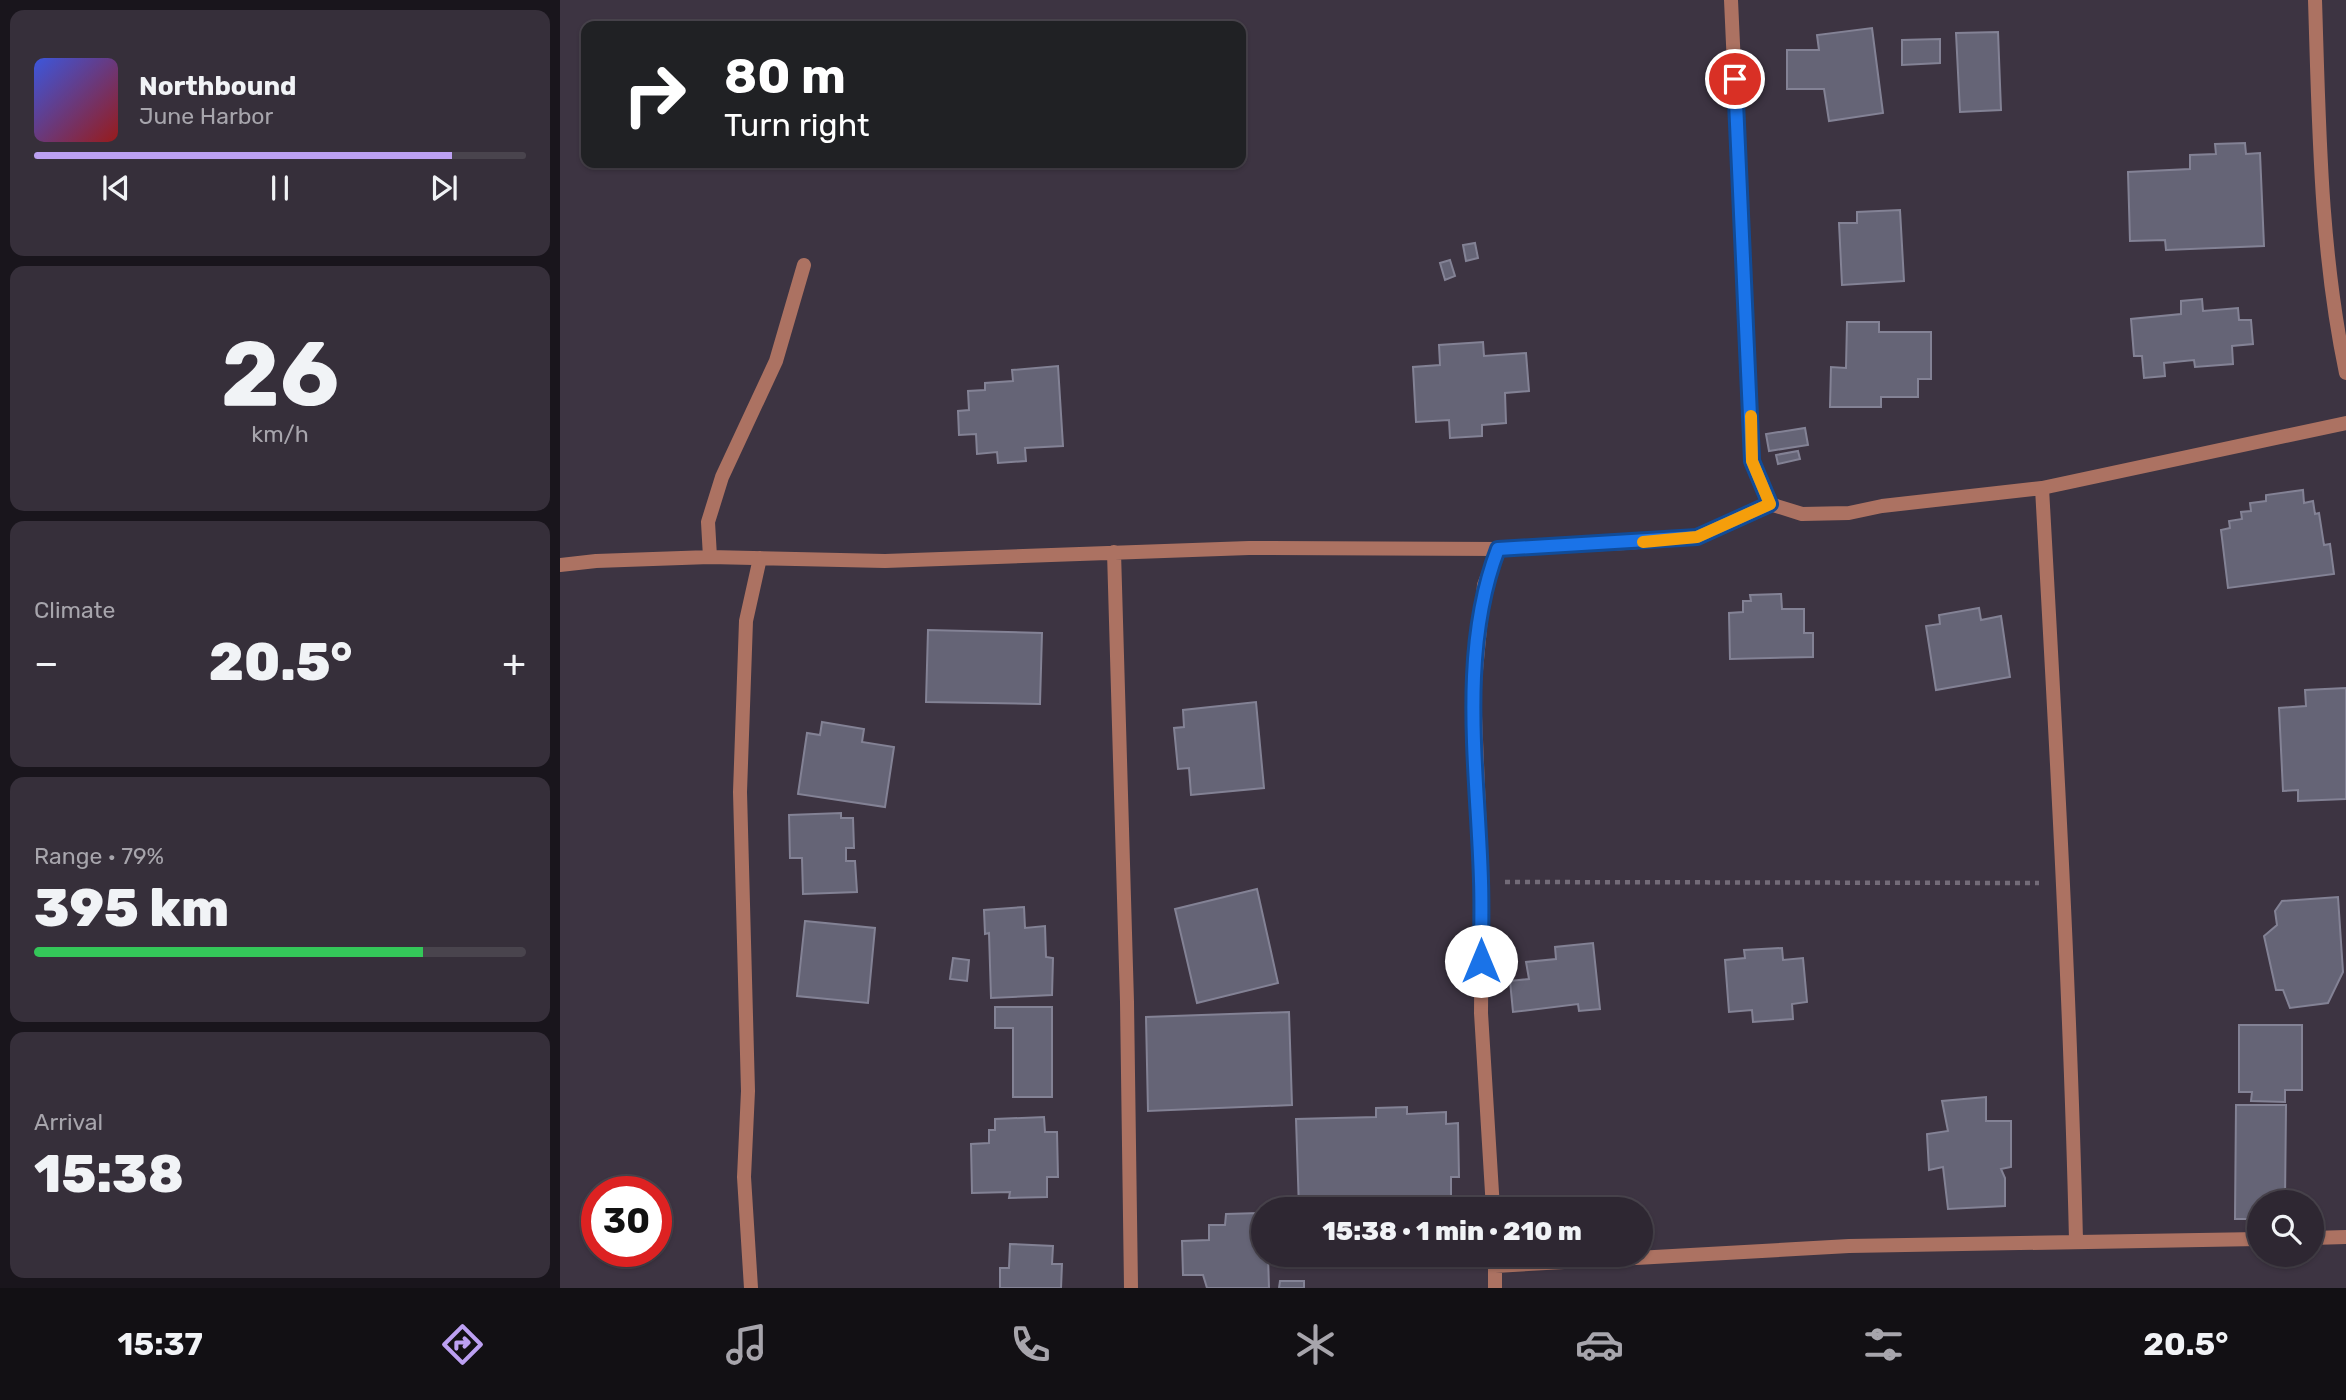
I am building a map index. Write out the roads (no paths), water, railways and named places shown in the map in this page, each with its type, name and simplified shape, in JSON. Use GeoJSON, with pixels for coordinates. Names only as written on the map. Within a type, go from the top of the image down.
{"type":"FeatureCollection","features":[{"type":"Feature","properties":{"kind":"street"},"geometry":{"type":"LineString","coordinates":[[1731,0],[1752,461],[1770,504]]}},
{"type":"Feature","properties":{"kind":"street"},"geometry":{"type":"LineString","coordinates":[[2315,0],[2322,200],[2334,314],[2346,373]]}},
{"type":"Feature","properties":{"kind":"street"},"geometry":{"type":"LineString","coordinates":[[710,557],[708,522],[722,477],[776,361],[804,265]]}},
{"type":"Feature","properties":{"kind":"street"},"geometry":{"type":"LineString","coordinates":[[560,565],[710,557],[885,561],[1249,548],[1498,549],[1697,537],[1770,504],[1802,514],[1849,513],[2042,488],[2346,423]]}},
{"type":"Feature","properties":{"kind":"street"},"geometry":{"type":"LineString","coordinates":[[2042,488],[2051,673],[2061,796],[2061,883],[2070,999],[2077,1240]]}},
{"type":"Feature","properties":{"kind":"street"},"geometry":{"type":"LineString","coordinates":[[1492,1197],[1481,1013],[1482,882],[1474,692],[1484,586],[1498,549]]}},
{"type":"Feature","properties":{"kind":"street"},"geometry":{"type":"LineString","coordinates":[[1114,552],[1127,1003],[1131,1288]]}},
{"type":"Feature","properties":{"kind":"street"},"geometry":{"type":"LineString","coordinates":[[751,1288],[744,1177],[748,1091],[740,792],[746,621],[760,558]]}},
{"type":"Feature","properties":{"kind":"street"},"geometry":{"type":"LineString","coordinates":[[2324,1238],[2346,1237]]}},
{"type":"Feature","properties":{"kind":"street"},"geometry":{"type":"LineString","coordinates":[[1653,1254],[2077,1240],[2247,1239]]}},
{"type":"Feature","properties":{"kind":"street"},"geometry":{"type":"LineString","coordinates":[[1495,1267],[1495,1288]]}}]}
